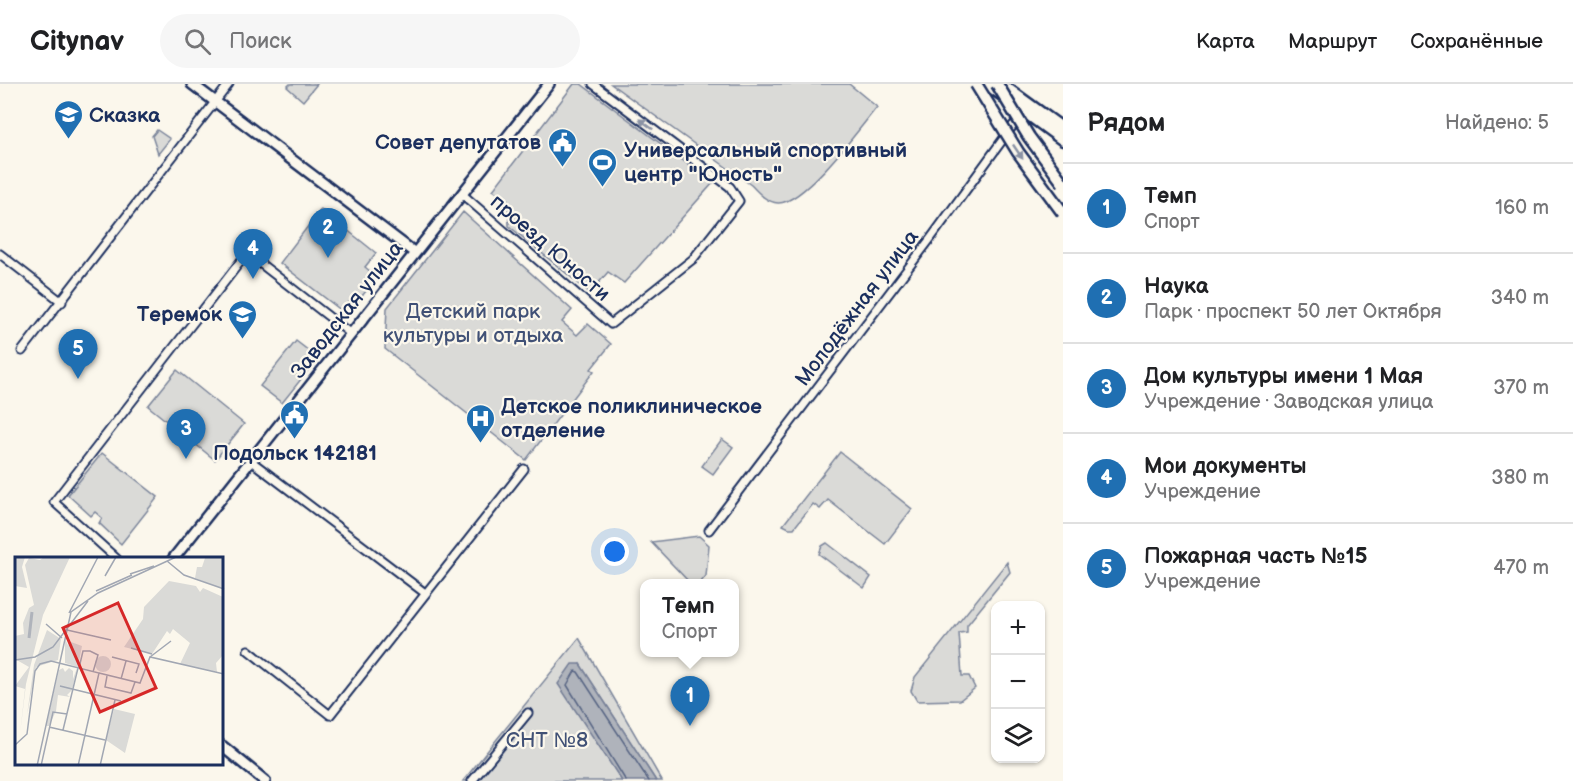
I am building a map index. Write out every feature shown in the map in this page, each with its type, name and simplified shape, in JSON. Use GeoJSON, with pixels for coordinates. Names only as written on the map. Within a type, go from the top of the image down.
{"type":"FeatureCollection","features":[{"type":"Feature","properties":{"kind":"main road"},"geometry":{"type":"LineString","coordinates":[[192,84],[415,253]]}},
{"type":"Feature","properties":{"kind":"main road","name":"Заводская улица"},"geometry":{"type":"LineString","coordinates":[[175,557],[549,84]]}},
{"type":"Feature","properties":{"kind":"main road"},"geometry":{"type":"LineString","coordinates":[[976,84],[1018,152],[1063,213]]}},
{"type":"Feature","properties":{"kind":"main road"},"geometry":{"type":"LineString","coordinates":[[987,84],[1063,129]]}},
{"type":"Feature","properties":{"kind":"main road"},"geometry":{"type":"LineString","coordinates":[[999,84],[1063,140]]}},
{"type":"Feature","properties":{"kind":"main road"},"geometry":{"type":"LineString","coordinates":[[999,84],[1029,136],[1063,183]]}},
{"type":"Feature","properties":{"kind":"main road"},"geometry":{"type":"LineString","coordinates":[[224,748],[265,781]]}},
{"type":"Feature","properties":{"kind":"street"},"geometry":{"type":"LineString","coordinates":[[22,351],[229,84]]}},
{"type":"Feature","properties":{"kind":"street","name":"проезд Юности"},"geometry":{"type":"LineString","coordinates":[[462,194],[610,324],[693,259],[739,201],[730,187],[593,84]]}},
{"type":"Feature","properties":{"kind":"street","name":"Молодёжная улица"},"geometry":{"type":"LineString","coordinates":[[709,530],[931,238],[1026,107]]}},
{"type":"Feature","properties":{"kind":"street"},"geometry":{"type":"LineString","coordinates":[[115,557],[54,502],[247,253],[351,334]]}},
{"type":"Feature","properties":{"kind":"street"},"geometry":{"type":"LineString","coordinates":[[0,254],[62,302]]}},
{"type":"Feature","properties":{"kind":"street"},"geometry":{"type":"LineString","coordinates":[[251,460],[425,593]]}},
{"type":"Feature","properties":{"kind":"street"},"geometry":{"type":"LineString","coordinates":[[248,650],[330,715],[524,469]]}},
{"type":"Feature","properties":{"kind":"street"},"geometry":{"type":"LineString","coordinates":[[472,781],[528,712]]}},
{"type":"Feature","properties":{"kind":"green space"},"geometry":{"type":"Polygon","coordinates":[[[290,84],[317,84],[303,101],[287,87],[290,84]]]}},
{"type":"Feature","properties":{"kind":"green space","name":"Универсальный спортивный центр \"Юность\""},"geometry":{"type":"Polygon","coordinates":[[[574,84],[581,84],[713,183],[624,283],[608,272],[590,293],[509,226],[508,200],[493,190],[574,84]]]}},
{"type":"Feature","properties":{"kind":"green space"},"geometry":{"type":"Polygon","coordinates":[[[611,84],[849,84],[877,107],[817,178],[789,200],[778,203],[766,199],[751,185],[611,84]]]}},
{"type":"Feature","properties":{"kind":"green space"},"geometry":{"type":"Polygon","coordinates":[[[157,130],[170,139],[158,154],[152,136],[157,130]]]}},
{"type":"Feature","properties":{"kind":"green space"},"geometry":{"type":"Polygon","coordinates":[[[321,209],[376,253],[365,267],[377,277],[355,305],[350,301],[342,311],[280,263],[321,209]]]}},
{"type":"Feature","properties":{"kind":"green space","name":"Детский парк культуры и отдыха"},"geometry":{"type":"Polygon","coordinates":[[[463,212],[572,310],[562,322],[577,335],[588,324],[611,344],[591,369],[594,371],[526,460],[385,349],[387,308],[463,212]]]}},
{"type":"Feature","properties":{"kind":"green space"},"geometry":{"type":"Polygon","coordinates":[[[296,341],[318,358],[282,403],[260,386],[296,341]]]}},
{"type":"Feature","properties":{"kind":"green space"},"geometry":{"type":"Polygon","coordinates":[[[177,370],[244,424],[215,460],[148,406],[177,370]]]}},
{"type":"Feature","properties":{"kind":"green space"},"geometry":{"type":"Polygon","coordinates":[[[722,439],[733,447],[713,474],[702,466],[722,439]]]}},
{"type":"Feature","properties":{"kind":"green space"},"geometry":{"type":"Polygon","coordinates":[[[840,452],[912,509],[885,544],[828,500],[820,509],[813,504],[794,528],[783,525],[840,452]]]}},
{"type":"Feature","properties":{"kind":"green space"},"geometry":{"type":"Polygon","coordinates":[[[102,453],[158,497],[121,544],[99,523],[102,518],[95,512],[91,516],[68,495],[102,453]]]}},
{"type":"Feature","properties":{"kind":"green space"},"geometry":{"type":"Polygon","coordinates":[[[699,536],[709,545],[706,576],[703,579],[686,579],[651,542],[699,536]]]}},
{"type":"Feature","properties":{"kind":"green space"},"geometry":{"type":"Polygon","coordinates":[[[827,543],[871,577],[864,588],[819,554],[822,546],[827,543]]]}},
{"type":"Feature","properties":{"kind":"green space"},"geometry":{"type":"Polygon","coordinates":[[[1007,562],[1010,572],[967,625],[967,632],[959,633],[962,676],[969,676],[975,688],[960,700],[917,701],[911,691],[915,677],[1007,562]]]}},
{"type":"Feature","properties":{"kind":"green space","name":"СНТ №8"},"geometry":{"type":"Polygon","coordinates":[[[579,638],[662,781],[656,781],[580,664],[559,684],[622,781],[463,781],[579,638]]]}},
{"type":"Feature","properties":{"kind":"water"},"geometry":{"type":"Polygon","coordinates":[[[572,664],[580,664],[656,781],[622,781],[558,684],[572,664]]]}},
{"type":"Feature","properties":{"kind":"place","name":"Сказка"},"geometry":{"type":"Point","coordinates":[68,140]}},
{"type":"Feature","properties":{"kind":"place","name":"Совет депутатов"},"geometry":{"type":"Point","coordinates":[562,168]}},
{"type":"Feature","properties":{"kind":"place","name":"Универсальный спортивный центр \"Юность\""},"geometry":{"type":"Point","coordinates":[603,188]}},
{"type":"Feature","properties":{"kind":"place","name":"Наука"},"geometry":{"type":"Point","coordinates":[328,258]}},
{"type":"Feature","properties":{"kind":"place","name":"Мои документы"},"geometry":{"type":"Point","coordinates":[253,279]}},
{"type":"Feature","properties":{"kind":"place","name":"Теремок"},"geometry":{"type":"Point","coordinates":[243,340]}},
{"type":"Feature","properties":{"kind":"place","name":"Пожарная часть №15"},"geometry":{"type":"Point","coordinates":[78,379]}},
{"type":"Feature","properties":{"kind":"place","name":"Подольск 142181"},"geometry":{"type":"Point","coordinates":[295,440]}},
{"type":"Feature","properties":{"kind":"place","name":"Детское поликлиническое отделение"},"geometry":{"type":"Point","coordinates":[480,444]}},
{"type":"Feature","properties":{"kind":"place","name":"Дом культуры имени 1 Мая"},"geometry":{"type":"Point","coordinates":[186,459]}},
{"type":"Feature","properties":{"kind":"place","name":"Темп"},"geometry":{"type":"Point","coordinates":[690,726]}}]}
